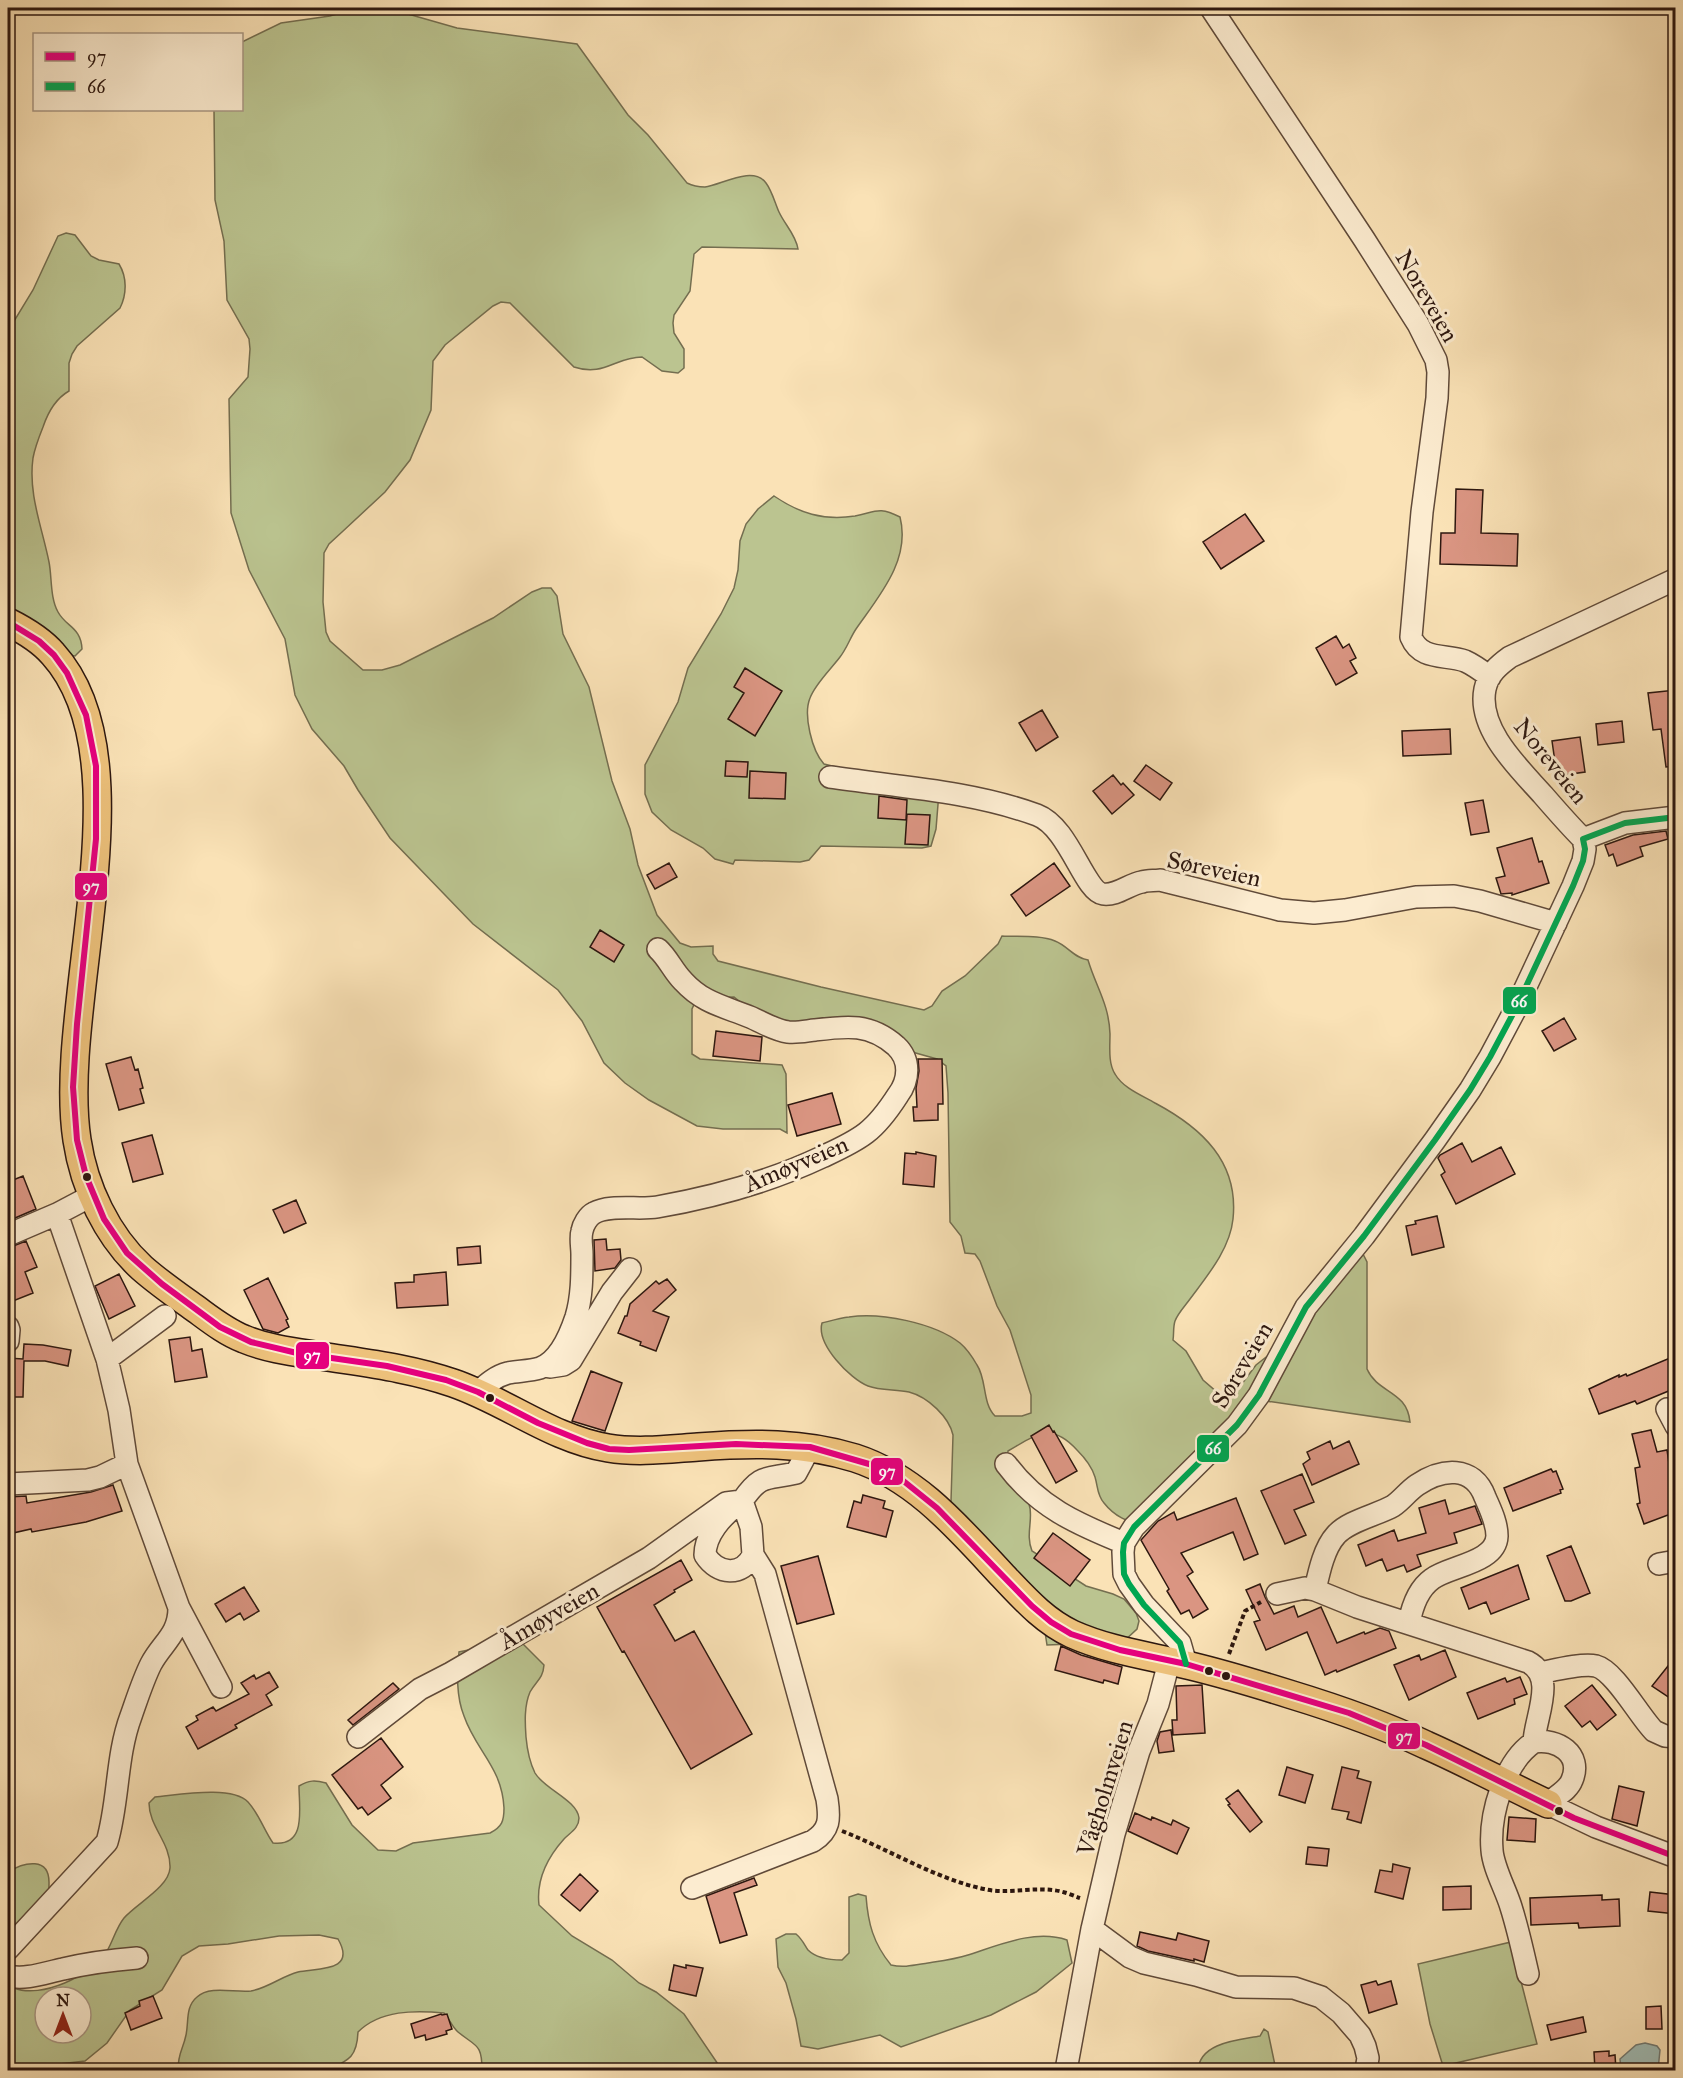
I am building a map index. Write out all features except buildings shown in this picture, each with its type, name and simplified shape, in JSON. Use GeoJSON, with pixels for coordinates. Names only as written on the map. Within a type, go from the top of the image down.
{"type":"FeatureCollection","features":[{"type":"Feature","properties":{"kind":"main road"},"geometry":{"type":"LineString","coordinates":[[8,622],[39,641],[68,673],[86,715],[92,740],[97,792],[96,839],[77,1024],[73,1087],[77,1140],[93,1195],[115,1236],[143,1269],[220,1327],[237,1337],[279,1349],[419,1373],[478,1392],[567,1437],[609,1449],[651,1450],[736,1444],[810,1447],[866,1462],[901,1479],[937,1508],[1032,1606],[1051,1622],[1071,1634],[1120,1650],[1222,1675],[1349,1713],[1426,1744],[1548,1804]]}},
{"type":"Feature","properties":{"kind":"street","name":"Noreveien"},"geometry":{"type":"LineString","coordinates":[[1211,8],[1364,239],[1431,348],[1438,372],[1437,398],[1422,512],[1411,637],[1414,644],[1427,654],[1467,662],[1490,677],[1485,689],[1485,705],[1496,737],[1515,763],[1583,839]]}},
{"type":"Feature","properties":{"kind":"street"},"geometry":{"type":"LineString","coordinates":[[1490,677],[1510,657],[1676,579]]}},
{"type":"Feature","properties":{"kind":"street","name":"Søreveien"},"geometry":{"type":"LineString","coordinates":[[830,777],[948,793],[1040,816],[1060,832],[1087,879],[1097,892],[1104,894],[1112,894],[1141,882],[1160,880],[1280,910],[1314,913],[1345,910],[1416,897],[1454,896],[1480,901],[1556,923]]}},
{"type":"Feature","properties":{"kind":"street"},"geometry":{"type":"LineString","coordinates":[[1583,839],[1625,824],[1676,817]]}},
{"type":"Feature","properties":{"kind":"street","name":"Søreveien"},"geometry":{"type":"LineString","coordinates":[[1124,1544],[1134,1527],[1237,1425],[1251,1407],[1306,1306],[1364,1236],[1470,1090],[1515,1010],[1556,923],[1583,861],[1585,849],[1583,839]]}},
{"type":"Feature","properties":{"kind":"street","name":"Åmøyveien"},"geometry":{"type":"LineString","coordinates":[[540,1368],[559,1352],[575,1319],[582,1287],[582,1231],[591,1214],[607,1209],[653,1208],[703,1199],[803,1166],[866,1134],[887,1112],[906,1081],[907,1069],[903,1055],[896,1046],[876,1033],[857,1026],[797,1032],[778,1029],[712,1004],[698,996],[681,980],[658,949]]}},
{"type":"Feature","properties":{"kind":"street"},"geometry":{"type":"LineString","coordinates":[[8,1235],[57,1214],[93,1195]]}},
{"type":"Feature","properties":{"kind":"street"},"geometry":{"type":"LineString","coordinates":[[57,1214],[106,1359],[119,1410],[128,1464],[179,1608],[221,1687]]}},
{"type":"Feature","properties":{"kind":"street"},"geometry":{"type":"LineString","coordinates":[[478,1392],[506,1373],[563,1365],[571,1360],[612,1292],[630,1269]]}},
{"type":"Feature","properties":{"kind":"street"},"geometry":{"type":"LineString","coordinates":[[106,1359],[165,1316]]}},
{"type":"Feature","properties":{"kind":"street"},"geometry":{"type":"LineString","coordinates":[[8,1327],[8,1341]]}},
{"type":"Feature","properties":{"kind":"street","name":"Åmøyveien"},"geometry":{"type":"LineString","coordinates":[[753,1555],[748,1564],[740,1569],[728,1570],[717,1567],[705,1555],[705,1546],[730,1510],[742,1501],[752,1486],[763,1479],[796,1473],[801,1468],[810,1447]]}},
{"type":"Feature","properties":{"kind":"street"},"geometry":{"type":"LineString","coordinates":[[8,1484],[100,1477],[128,1464]]}},
{"type":"Feature","properties":{"kind":"street"},"geometry":{"type":"LineString","coordinates":[[1006,1464],[1026,1487],[1066,1518],[1124,1544],[1123,1568],[1129,1584],[1144,1605],[1180,1642],[1178,1663]]}},
{"type":"Feature","properties":{"kind":"street"},"geometry":{"type":"LineString","coordinates":[[1315,1590],[1327,1549],[1339,1532],[1392,1506],[1431,1477],[1451,1473],[1470,1475],[1483,1490],[1494,1518],[1497,1539],[1485,1556],[1431,1579],[1416,1598],[1409,1623]]}},
{"type":"Feature","properties":{"kind":"street"},"geometry":{"type":"LineString","coordinates":[[692,1888],[813,1841],[822,1835],[828,1826],[826,1799],[795,1679],[765,1574],[753,1555],[751,1527],[742,1501]]}},
{"type":"Feature","properties":{"kind":"street","name":"Åmøyveien"},"geometry":{"type":"LineString","coordinates":[[358,1737],[420,1689],[649,1558],[726,1503],[742,1501]]}},
{"type":"Feature","properties":{"kind":"street"},"geometry":{"type":"LineString","coordinates":[[1277,1594],[1305,1588],[1315,1590],[1357,1607],[1536,1666],[1540,1673],[1544,1695],[1534,1742]]}},
{"type":"Feature","properties":{"kind":"street"},"geometry":{"type":"LineString","coordinates":[[8,1949],[106,1842],[112,1824],[125,1737],[130,1719],[151,1665],[175,1631],[179,1619],[179,1608]]}},
{"type":"Feature","properties":{"kind":"street","name":"Vågholmveien"},"geometry":{"type":"LineString","coordinates":[[1066,2070],[1092,1929],[1114,1834],[1139,1751],[1178,1663]]}},
{"type":"Feature","properties":{"kind":"street"},"geometry":{"type":"LineString","coordinates":[[1540,1673],[1589,1665],[1598,1666],[1611,1676],[1654,1731],[1665,1736],[1676,1737]]}},
{"type":"Feature","properties":{"kind":"street"},"geometry":{"type":"LineString","coordinates":[[1528,1974],[1511,1907],[1492,1851],[1495,1803],[1514,1762],[1525,1748],[1534,1742],[1554,1742],[1566,1748],[1573,1759],[1575,1770],[1572,1782],[1548,1804],[1585,1823],[1676,1857]]}},
{"type":"Feature","properties":{"kind":"street"},"geometry":{"type":"LineString","coordinates":[[1092,1929],[1130,1957],[1144,1963],[1236,1987],[1294,1988],[1320,1997],[1341,2013],[1360,2035],[1368,2058],[1366,2070]]}},
{"type":"Feature","properties":{"kind":"street"},"geometry":{"type":"LineString","coordinates":[[8,1976],[17,1978],[32,1976],[101,1961],[137,1958]]}},
{"type":"Feature","properties":{"kind":"path"},"geometry":{"type":"LineString","coordinates":[[1222,1675],[1245,1611],[1277,1594]]}},
{"type":"Feature","properties":{"kind":"path"},"geometry":{"type":"LineString","coordinates":[[828,1826],[984,1889],[1010,1892],[1062,1891],[1097,1908]]}},
{"type":"Feature","properties":{"kind":"green space"},"geometry":{"type":"Polygon","coordinates":[[[357,8],[387,8],[457,28],[577,44],[628,115],[648,135],[687,183],[705,187],[745,176],[760,178],[770,190],[798,249],[702,247],[694,254],[690,291],[674,315],[674,333],[684,349],[684,368],[678,373],[662,371],[642,357],[593,370],[574,367],[510,303],[501,302],[493,306],[445,345],[433,361],[431,410],[410,460],[385,492],[329,544],[324,553],[323,602],[326,632],[330,641],[363,670],[382,670],[400,665],[493,618],[532,592],[542,588],[551,588],[557,596],[563,634],[589,687],[612,781],[630,829],[638,865],[657,915],[680,943],[691,947],[713,946],[713,954],[718,961],[924,1010],[932,1006],[942,991],[965,976],[998,944],[1002,936],[1049,939],[1088,960],[1107,1014],[1110,1060],[1118,1079],[1138,1094],[1172,1113],[1202,1136],[1214,1149],[1230,1180],[1233,1199],[1231,1230],[1223,1251],[1176,1318],[1173,1340],[1186,1351],[1203,1380],[1217,1392],[1225,1396],[1235,1393],[1256,1365],[1270,1354],[1363,1254],[1367,1262],[1367,1369],[1378,1383],[1404,1404],[1410,1422],[1259,1400],[1143,1526],[1122,1518],[1108,1508],[1100,1497],[1094,1473],[1088,1462],[1068,1441],[1059,1436],[1051,1433],[1035,1436],[1008,1451],[1009,1465],[1029,1504],[1031,1515],[1029,1538],[1032,1551],[1086,1586],[1124,1599],[1136,1613],[1139,1621],[1137,1629],[1123,1642],[1047,1645],[1045,1632],[947,1529],[951,1501],[953,1435],[947,1421],[923,1398],[904,1391],[873,1388],[861,1382],[844,1369],[824,1341],[822,1323],[846,1317],[876,1316],[922,1325],[949,1336],[967,1350],[980,1371],[988,1405],[995,1416],[1022,1416],[1031,1413],[1031,1395],[1010,1330],[997,1306],[980,1261],[975,1254],[965,1253],[961,1236],[950,1222],[946,1066],[937,1059],[880,1043],[762,1020],[734,997],[697,998],[692,1009],[692,1054],[700,1059],[782,1065],[786,1074],[787,1133],[780,1129],[723,1129],[697,1126],[649,1100],[625,1083],[604,1063],[582,1021],[558,990],[473,924],[390,838],[344,766],[312,729],[295,695],[285,639],[249,570],[231,513],[229,399],[248,377],[250,349],[249,339],[227,300],[224,241],[215,200],[214,111],[243,111],[243,42],[281,23],[330,16],[357,8]]]}},
{"type":"Feature","properties":{"kind":"green space"},"geometry":{"type":"Polygon","coordinates":[[[66,233],[75,235],[91,256],[119,264],[124,274],[125,286],[120,308],[77,346],[72,354],[69,363],[69,391],[56,402],[50,411],[33,458],[32,485],[49,562],[55,606],[61,617],[79,636],[82,649],[75,656],[66,655],[8,611],[8,331],[33,290],[58,236],[66,233]]]}},
{"type":"Feature","properties":{"kind":"green space"},"geometry":{"type":"Polygon","coordinates":[[[774,496],[802,511],[822,516],[855,516],[882,511],[900,517],[901,548],[891,577],[842,654],[812,693],[808,705],[808,723],[812,742],[824,764],[939,792],[936,829],[931,846],[922,848],[821,846],[809,860],[800,862],[735,860],[733,864],[715,859],[703,848],[671,830],[652,812],[645,794],[645,765],[678,702],[688,668],[734,588],[740,541],[746,524],[758,509],[774,496]]]}},
{"type":"Feature","properties":{"kind":"green space"},"geometry":{"type":"Polygon","coordinates":[[[519,1640],[544,1665],[539,1680],[530,1692],[525,1714],[529,1755],[539,1779],[573,1806],[579,1821],[558,1846],[544,1869],[539,1886],[539,1905],[572,1936],[612,1960],[639,1983],[656,1992],[684,2014],[722,2070],[482,2070],[481,2055],[477,2046],[456,2030],[444,2013],[410,2012],[377,2019],[367,2025],[358,2032],[356,2047],[350,2057],[328,2070],[178,2070],[189,2010],[197,1997],[202,1993],[216,1990],[251,1991],[298,1972],[324,1969],[339,1963],[343,1958],[343,1950],[338,1939],[319,1935],[279,1936],[199,1946],[182,1956],[162,1990],[130,2010],[107,2043],[85,2061],[8,2070],[8,1872],[21,1866],[35,1864],[41,1865],[48,1875],[46,1902],[10,1941],[11,1979],[14,1988],[33,1990],[33,2045],[93,2045],[93,1985],[59,1985],[78,1977],[100,1960],[124,1918],[158,1888],[168,1875],[170,1868],[167,1851],[150,1812],[149,1803],[155,1797],[218,1792],[240,1797],[252,1807],[273,1843],[284,1843],[296,1833],[300,1815],[299,1786],[312,1781],[326,1783],[352,1825],[378,1850],[396,1851],[413,1843],[490,1833],[502,1823],[504,1808],[499,1781],[469,1728],[461,1708],[459,1652],[519,1640]]]}},
{"type":"Feature","properties":{"kind":"green space"},"geometry":{"type":"Polygon","coordinates":[[[858,1894],[866,1896],[873,1932],[880,1949],[891,1965],[910,1966],[948,1960],[1005,1943],[1042,1936],[1067,1940],[1072,1963],[1036,1992],[991,2015],[901,2047],[880,2035],[818,2049],[801,2046],[786,1983],[778,1967],[776,1939],[786,1934],[796,1934],[808,1950],[815,1955],[842,1960],[849,1953],[849,1897],[858,1894]]]}},
{"type":"Feature","properties":{"kind":"green space"},"geometry":{"type":"Polygon","coordinates":[[[1511,1942],[1537,2044],[1443,2066],[1430,2024],[1418,1964],[1511,1942]]]}},
{"type":"Feature","properties":{"kind":"green space"},"geometry":{"type":"Polygon","coordinates":[[[1264,2029],[1268,2032],[1276,2070],[1198,2070],[1200,2061],[1213,2048],[1232,2041],[1260,2036],[1264,2029]]]}},
{"type":"Feature","properties":{"kind":"water"},"geometry":{"type":"Polygon","coordinates":[[[1645,2043],[1657,2046],[1660,2050],[1658,2070],[1621,2070],[1620,2059],[1636,2045],[1645,2043]]]}},
{"type":"Feature","properties":{"kind":"transit line","name":"97"},"geometry":{"type":"LineString","coordinates":[[8,622],[39,641],[54,655],[67,673],[86,715],[96,766],[96,839],[77,1024],[73,1087],[77,1140],[86,1176],[104,1219],[127,1253],[162,1284],[220,1327],[251,1342],[297,1353],[387,1366],[446,1380],[478,1392],[538,1423],[587,1443],[609,1449],[736,1444],[810,1447],[876,1466],[901,1479],[937,1508],[1032,1606],[1051,1622],[1071,1634],[1120,1650],[1186,1664],[1349,1713],[1426,1745],[1574,1818],[1676,1857]]}},
{"type":"Feature","properties":{"kind":"transit line","name":"66"},"geometry":{"type":"LineString","coordinates":[[1186,1664],[1180,1643],[1144,1605],[1129,1584],[1124,1574],[1124,1543],[1134,1527],[1237,1425],[1259,1395],[1306,1307],[1364,1236],[1470,1090],[1515,1010],[1573,886],[1583,861],[1585,849],[1583,839],[1625,823],[1676,817]]}}]}
